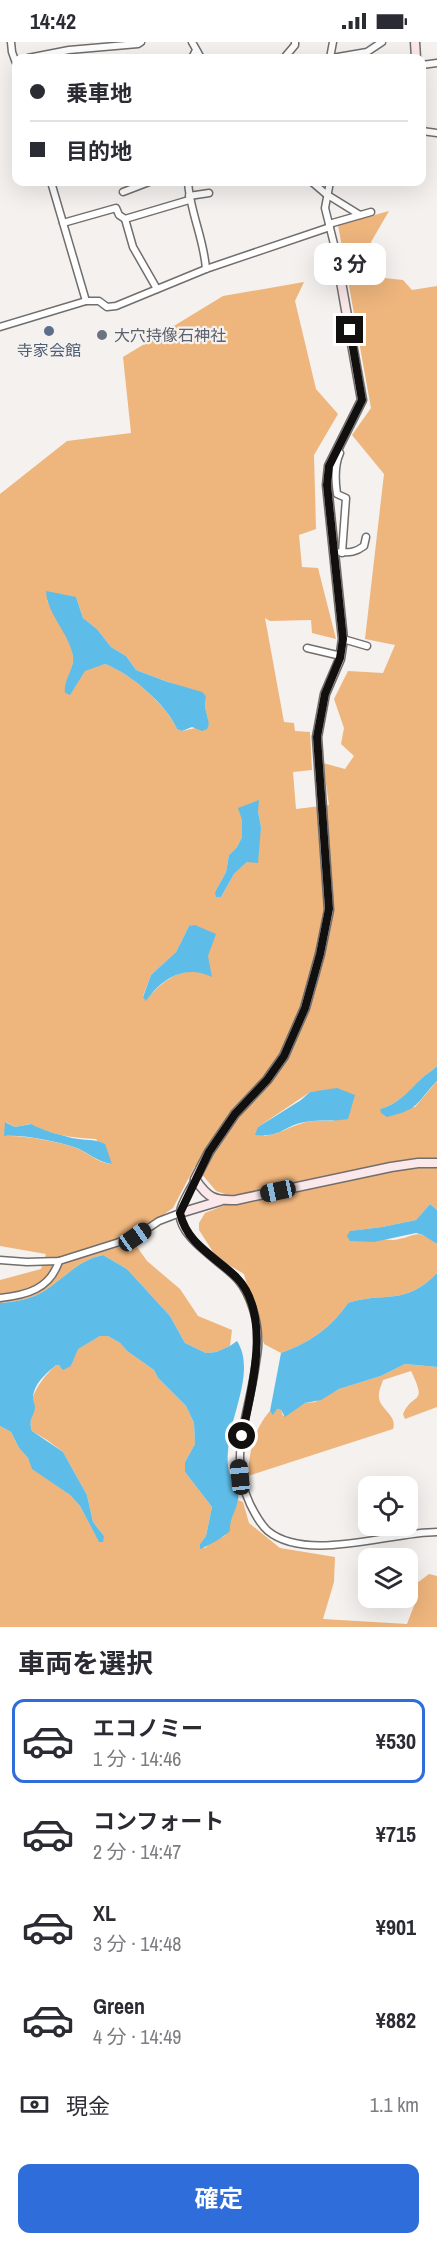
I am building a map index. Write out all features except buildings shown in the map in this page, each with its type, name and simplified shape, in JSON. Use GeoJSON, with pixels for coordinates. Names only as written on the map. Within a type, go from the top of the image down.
{"type":"FeatureCollection","features":[{"type":"Feature","properties":{"kind":"street"},"geometry":{"type":"LineString","coordinates":[[48,54],[69,50],[138,45],[141,42]]}},
{"type":"Feature","properties":{"kind":"street"},"geometry":{"type":"LineString","coordinates":[[192,42],[198,54]]}},
{"type":"Feature","properties":{"kind":"street"},"geometry":{"type":"LineString","coordinates":[[355,54],[367,52],[382,42]]}},
{"type":"Feature","properties":{"kind":"street"},"geometry":{"type":"LineString","coordinates":[[194,54],[196,50]]}},
{"type":"Feature","properties":{"kind":"street"},"geometry":{"type":"LineString","coordinates":[[52,186],[86,301]]}},
{"type":"Feature","properties":{"kind":"street"},"geometry":{"type":"LineString","coordinates":[[123,192],[139,186]]}},
{"type":"Feature","properties":{"kind":"street"},"geometry":{"type":"LineString","coordinates":[[188,186],[189,198],[204,247],[206,269]]}},
{"type":"Feature","properties":{"kind":"street"},"geometry":{"type":"LineString","coordinates":[[317,186],[360,214]]}},
{"type":"Feature","properties":{"kind":"street"},"geometry":{"type":"LineString","coordinates":[[329,186],[325,208],[335,248],[362,400],[329,466],[327,485],[338,552],[343,639],[341,656],[325,694],[317,737],[329,909],[320,954],[305,1008],[284,1056],[267,1080],[235,1114],[209,1152],[180,1213],[182,1222],[197,1245],[237,1278],[247,1293],[253,1314],[258,1339],[255,1371],[238,1458],[240,1477],[256,1517],[267,1530],[281,1540],[303,1544],[335,1546],[410,1533],[437,1532]]}},
{"type":"Feature","properties":{"kind":"street"},"geometry":{"type":"LineString","coordinates":[[125,219],[209,193]]}},
{"type":"Feature","properties":{"kind":"street"},"geometry":{"type":"LineString","coordinates":[[63,223],[116,208],[119,215],[125,219],[134,247],[157,289]]}},
{"type":"Feature","properties":{"kind":"street"},"geometry":{"type":"LineString","coordinates":[[0,327],[86,301],[99,301],[107,306],[116,306],[206,269],[371,212]]}},
{"type":"Feature","properties":{"kind":"street"},"geometry":{"type":"LineString","coordinates":[[338,552],[346,498],[337,494],[335,481],[336,462],[343,438]]}},
{"type":"Feature","properties":{"kind":"street"},"geometry":{"type":"LineString","coordinates":[[338,552],[358,550],[364,546],[366,537]]}},
{"type":"Feature","properties":{"kind":"street"},"geometry":{"type":"LineString","coordinates":[[343,639],[368,646]]}},
{"type":"Feature","properties":{"kind":"street"},"geometry":{"type":"LineString","coordinates":[[307,648],[341,656]]}},
{"type":"Feature","properties":{"kind":"street"},"geometry":{"type":"LineString","coordinates":[[0,1260],[59,1261],[135,1237],[159,1221],[220,1201],[236,1200],[391,1167],[437,1163]]}},
{"type":"Feature","properties":{"kind":"street"},"geometry":{"type":"LineString","coordinates":[[195,1179],[206,1194],[220,1201]]}},
{"type":"Feature","properties":{"kind":"street"},"geometry":{"type":"LineString","coordinates":[[0,1298],[22,1295],[39,1288],[50,1279],[59,1261]]}},
{"type":"Feature","properties":{"kind":"shaded area"},"geometry":{"type":"Polygon","coordinates":[[[389,211],[371,242],[375,277],[403,280],[412,290],[437,286],[437,1066],[398,1100],[380,1109],[415,1107],[437,1081],[437,1210],[430,1204],[416,1220],[351,1231],[388,1240],[415,1234],[424,1236],[437,1244],[437,1273],[425,1284],[404,1294],[348,1303],[319,1334],[281,1353],[264,1344],[244,1274],[217,1258],[199,1230],[199,1223],[205,1213],[228,1204],[231,1196],[216,1191],[195,1166],[173,1208],[137,1233],[135,1244],[147,1261],[180,1289],[198,1316],[232,1330],[230,1346],[216,1352],[206,1353],[185,1343],[170,1316],[127,1269],[103,1255],[79,1265],[35,1296],[0,1303],[0,1280],[41,1269],[46,1254],[0,1246],[0,494],[67,441],[131,433],[123,357],[223,296],[304,282],[295,301],[316,389],[338,414],[314,455],[316,529],[299,535],[302,567],[318,568],[336,639],[312,633],[311,620],[270,621],[265,618],[284,722],[294,723],[295,731],[310,732],[312,770],[293,772],[296,809],[329,805],[323,763],[345,769],[354,756],[341,744],[344,728],[334,699],[348,671],[383,673],[395,645],[365,639],[384,474],[352,435],[371,408],[338,225],[389,211]],[[76,597],[47,600],[68,638],[73,654],[66,693],[70,694],[85,670],[105,664],[126,675],[146,690],[172,719],[177,729],[182,731],[209,725],[205,707],[206,696],[136,670],[126,656],[111,647],[97,629],[83,618],[76,597]],[[258,811],[242,820],[242,837],[237,847],[229,855],[226,872],[215,892],[221,897],[234,874],[247,862],[261,827],[258,811]],[[189,926],[176,952],[151,975],[143,996],[146,1000],[171,978],[186,972],[203,972],[189,926]],[[332,1090],[310,1092],[258,1127],[264,1136],[306,1122],[333,1121],[332,1090]],[[6,1122],[5,1136],[66,1145],[79,1149],[102,1162],[112,1164],[96,1139],[62,1135],[30,1124],[15,1127],[6,1122]]]}},
{"type":"Feature","properties":{"kind":"shaded area"},"geometry":{"type":"Polygon","coordinates":[[[100,1336],[108,1336],[154,1370],[158,1378],[186,1406],[194,1423],[195,1444],[185,1462],[185,1472],[212,1507],[206,1536],[200,1544],[205,1548],[211,1542],[225,1536],[238,1500],[243,1502],[249,1523],[280,1548],[335,1557],[334,1582],[323,1619],[407,1624],[413,1608],[418,1608],[418,1582],[429,1574],[437,1576],[437,1627],[0,1627],[0,1426],[11,1432],[33,1469],[70,1495],[80,1506],[96,1536],[104,1536],[93,1522],[87,1495],[63,1452],[32,1431],[30,1421],[31,1403],[43,1379],[56,1365],[71,1366],[77,1349],[100,1336]]]}},
{"type":"Feature","properties":{"kind":"shaded area"},"geometry":{"type":"Polygon","coordinates":[[[405,1364],[437,1367],[437,1407],[405,1419],[403,1414],[419,1394],[411,1371],[383,1380],[379,1399],[393,1419],[393,1429],[248,1476],[253,1441],[270,1411],[273,1414],[277,1409],[281,1410],[283,1416],[305,1403],[315,1402],[339,1389],[381,1376],[405,1364]]]}},
{"type":"Feature","properties":{"kind":"water"},"geometry":{"type":"Polygon","coordinates":[[[46,591],[76,597],[83,618],[97,629],[111,647],[126,656],[136,670],[202,692],[206,696],[205,707],[209,724],[207,729],[202,731],[192,727],[182,731],[177,729],[165,710],[147,691],[126,675],[105,664],[85,671],[70,695],[65,693],[73,656],[67,639],[50,608],[46,591]]]}},
{"type":"Feature","properties":{"kind":"water"},"geometry":{"type":"Polygon","coordinates":[[[259,800],[258,811],[261,827],[258,863],[247,862],[234,874],[221,897],[216,897],[215,892],[226,872],[229,855],[237,847],[242,837],[242,820],[238,808],[259,800]]]}},
{"type":"Feature","properties":{"kind":"water"},"geometry":{"type":"Polygon","coordinates":[[[195,925],[216,934],[208,956],[212,977],[193,972],[175,976],[159,986],[146,1001],[143,997],[151,975],[176,952],[189,926],[195,925]]]}},
{"type":"Feature","properties":{"kind":"water"},"geometry":{"type":"Polygon","coordinates":[[[437,1066],[437,1081],[416,1105],[387,1117],[381,1113],[380,1109],[398,1100],[437,1066]]]}},
{"type":"Feature","properties":{"kind":"water"},"geometry":{"type":"Polygon","coordinates":[[[337,1088],[355,1095],[348,1119],[305,1122],[271,1135],[255,1135],[258,1127],[310,1092],[337,1088]]]}},
{"type":"Feature","properties":{"kind":"water"},"geometry":{"type":"Polygon","coordinates":[[[5,1122],[15,1127],[31,1124],[72,1138],[101,1142],[105,1144],[112,1164],[58,1142],[4,1136],[5,1122]]]}},
{"type":"Feature","properties":{"kind":"water"},"geometry":{"type":"Polygon","coordinates":[[[430,1204],[437,1210],[437,1244],[416,1233],[374,1242],[350,1241],[347,1236],[350,1231],[416,1220],[430,1204]]]}},
{"type":"Feature","properties":{"kind":"water"},"geometry":{"type":"Polygon","coordinates":[[[103,1255],[127,1269],[170,1316],[185,1343],[206,1353],[216,1352],[237,1341],[242,1352],[243,1377],[231,1429],[228,1458],[229,1470],[237,1489],[238,1500],[230,1531],[200,1549],[200,1544],[206,1536],[212,1507],[185,1472],[185,1462],[195,1444],[194,1423],[186,1406],[158,1378],[154,1370],[127,1351],[120,1343],[108,1336],[100,1336],[78,1349],[71,1366],[63,1370],[56,1365],[41,1379],[36,1388],[33,1398],[35,1408],[31,1421],[32,1431],[63,1452],[87,1495],[93,1522],[104,1536],[103,1542],[99,1542],[80,1506],[70,1495],[32,1469],[28,1458],[19,1448],[11,1432],[0,1426],[0,1303],[35,1296],[79,1265],[103,1255]]]}},
{"type":"Feature","properties":{"kind":"water"},"geometry":{"type":"Polygon","coordinates":[[[437,1273],[437,1367],[405,1364],[381,1376],[339,1389],[321,1400],[305,1403],[285,1417],[281,1410],[277,1409],[273,1415],[270,1411],[281,1353],[319,1334],[348,1303],[404,1294],[425,1284],[437,1273]]]}},
{"type":"Feature","properties":{"kind":"place","name":"寺家会館"},"geometry":{"type":"Point","coordinates":[49,331]}},
{"type":"Feature","properties":{"kind":"place","name":"大穴持像石神社"},"geometry":{"type":"Point","coordinates":[102,335]}},
{"type":"Feature","properties":{"kind":"route"},"geometry":{"type":"LineString","coordinates":[[242,1436],[255,1371],[258,1339],[253,1314],[247,1293],[237,1278],[197,1245],[182,1222],[180,1213],[209,1152],[235,1114],[267,1080],[284,1056],[293,1038],[305,1008],[320,954],[329,909],[317,737],[325,694],[340,658],[343,639],[327,485],[329,466],[362,400],[350,330]]}}]}
